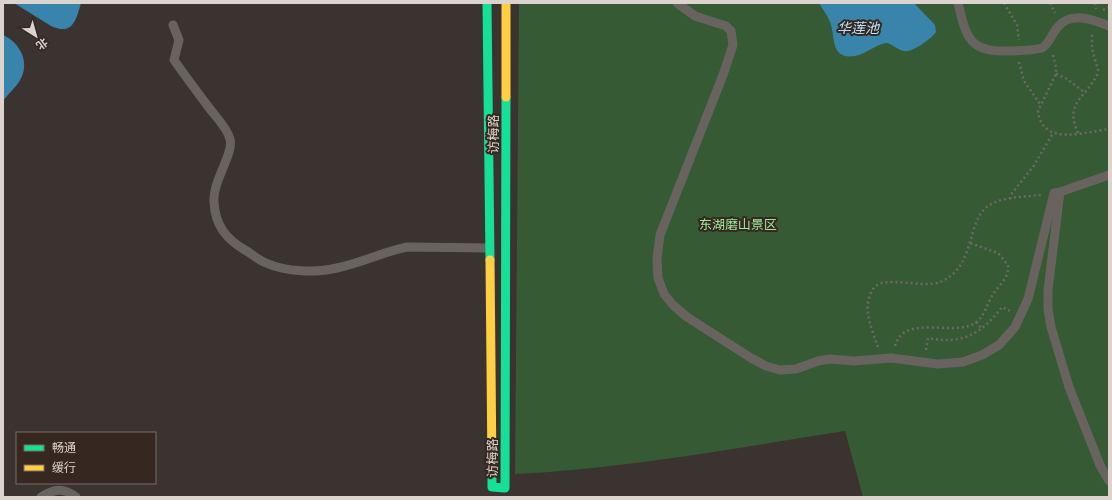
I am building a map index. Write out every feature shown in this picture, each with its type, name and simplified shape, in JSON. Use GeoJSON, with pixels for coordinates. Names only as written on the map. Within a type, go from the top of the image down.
{"type":"FeatureCollection","features":[{"type":"Feature","properties":{"kind":"street","name":"访梅路"},"geometry":{"type":"LineString","coordinates":[[487,3],[492,487],[505,488],[506,3]]}},
{"type":"Feature","properties":{"kind":"lane"},"geometry":{"type":"LineString","coordinates":[[677,3],[695,16],[726,26],[732,31],[733,38],[730,57],[660,235],[657,258],[658,278],[664,294],[673,305],[687,317],[751,358],[774,369],[788,370],[818,361],[830,360],[854,361],[887,358],[938,364],[954,364],[987,353],[999,345],[1009,335],[1021,316],[1028,300],[1057,193]]}},
{"type":"Feature","properties":{"kind":"lane"},"geometry":{"type":"LineString","coordinates":[[958,3],[967,32],[975,45],[992,52],[1024,51],[1042,48],[1046,45],[1056,28],[1066,20],[1077,17],[1095,20],[1109,26]]}},
{"type":"Feature","properties":{"kind":"lane"},"geometry":{"type":"LineString","coordinates":[[173,25],[179,40],[174,60],[224,126],[230,138],[230,148],[216,188],[214,202],[217,219],[224,233],[236,246],[264,263],[275,267],[315,270],[336,269],[407,247],[489,248]]}},
{"type":"Feature","properties":{"kind":"lane"},"geometry":{"type":"LineString","coordinates":[[1057,193],[1109,175]]}},
{"type":"Feature","properties":{"kind":"lane"},"geometry":{"type":"LineString","coordinates":[[1057,193],[1048,290],[1050,327],[1069,386],[1100,465],[1109,481]]}},
{"type":"Feature","properties":{"kind":"lane"},"geometry":{"type":"LineString","coordinates":[[490,497],[492,487]]}},
{"type":"Feature","properties":{"kind":"lane"},"geometry":{"type":"LineString","coordinates":[[501,497],[505,488]]}},
{"type":"Feature","properties":{"kind":"lane"},"geometry":{"type":"LineString","coordinates":[[41,497],[53,490],[69,492],[76,497]]}},
{"type":"Feature","properties":{"kind":"path"},"geometry":{"type":"LineString","coordinates":[[1078,133],[1074,125],[1073,109],[1097,75],[1098,70],[1091,40],[1095,20],[1095,3]]}},
{"type":"Feature","properties":{"kind":"path"},"geometry":{"type":"LineString","coordinates":[[1046,45],[1055,59],[1056,74],[1038,111],[1044,127],[1053,133],[1078,133],[1109,129]]}},
{"type":"Feature","properties":{"kind":"path"},"geometry":{"type":"LineString","coordinates":[[1056,74],[1067,79],[1084,92]]}},
{"type":"Feature","properties":{"kind":"path"},"geometry":{"type":"LineString","coordinates":[[1010,199],[1012,193],[1038,160],[1053,133]]}},
{"type":"Feature","properties":{"kind":"path"},"geometry":{"type":"LineString","coordinates":[[887,358],[867,310],[869,298],[874,288],[880,283],[887,282],[929,285],[944,280],[960,266],[984,210],[993,204],[1010,199],[1057,193]]}},
{"type":"Feature","properties":{"kind":"path"},"geometry":{"type":"LineString","coordinates":[[887,358],[898,339],[915,328],[962,328],[976,322],[985,311],[992,295],[1004,280],[1009,269],[1007,262],[998,253],[970,243]]}},
{"type":"Feature","properties":{"kind":"path"},"geometry":{"type":"LineString","coordinates":[[925,362],[928,338],[956,340],[971,336],[982,329],[1002,307],[1021,316]]}},
{"type":"Feature","properties":{"kind":"path"},"geometry":{"type":"LineString","coordinates":[[976,322],[982,329]]}},
{"type":"Feature","properties":{"kind":"green space","name":"东湖磨山景区"},"geometry":{"type":"Polygon","coordinates":[[[519,3],[1109,3],[1109,497],[863,497],[845,431],[639,463],[598,468],[515,474],[519,3]]]}},
{"type":"Feature","properties":{"kind":"water"},"geometry":{"type":"Polygon","coordinates":[[[14,3],[81,3],[72,25],[69,28],[58,29],[14,3]]]}},
{"type":"Feature","properties":{"kind":"water","name":"华莲池"},"geometry":{"type":"Polygon","coordinates":[[[819,3],[914,3],[935,25],[936,32],[921,45],[912,50],[904,51],[886,43],[859,55],[842,55],[838,51],[834,42],[830,22],[819,3]]]}},
{"type":"Feature","properties":{"kind":"water"},"geometry":{"type":"Polygon","coordinates":[[[3,35],[15,43],[19,49],[24,61],[24,68],[19,82],[3,101],[3,35]]]}},
{"type":"Feature","properties":{"kind":"traffic: fast"},"geometry":{"type":"LineString","coordinates":[[487,3],[490,260]]}},
{"type":"Feature","properties":{"kind":"traffic: fast"},"geometry":{"type":"LineString","coordinates":[[492,472],[492,487],[505,488],[506,97]]}},
{"type":"Feature","properties":{"kind":"traffic: slow"},"geometry":{"type":"LineString","coordinates":[[506,3],[506,97]]}},
{"type":"Feature","properties":{"kind":"traffic: slow"},"geometry":{"type":"LineString","coordinates":[[490,260],[492,472]]}}]}
